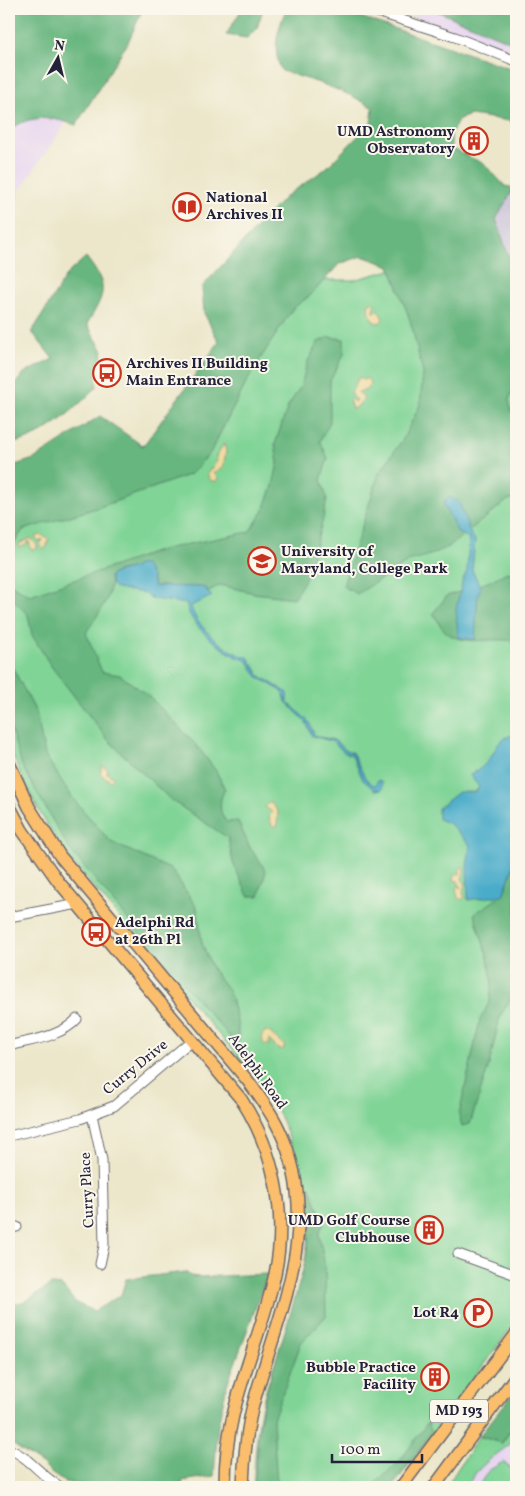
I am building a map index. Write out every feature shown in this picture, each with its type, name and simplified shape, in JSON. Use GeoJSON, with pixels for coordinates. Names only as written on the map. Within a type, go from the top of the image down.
{"type":"FeatureCollection","features":[{"type":"Feature","properties":{"kind":"main road","name":"Adelphi Road"},"geometry":{"type":"LineString","coordinates":[[9,763],[29,807],[60,856],[248,1081],[272,1116],[287,1150],[297,1192],[297,1254],[290,1287],[250,1420],[245,1446],[243,1487]]}},
{"type":"Feature","properties":{"kind":"main road","name":"Adelphi Road"},"geometry":{"type":"LineString","coordinates":[[9,805],[22,830],[58,881],[241,1099],[257,1126],[273,1171],[279,1210],[275,1273],[232,1414],[226,1454],[224,1487]]}},
{"type":"Feature","properties":{"kind":"main road","name":"MD 193"},"geometry":{"type":"LineString","coordinates":[[401,1487],[516,1334]]}},
{"type":"Feature","properties":{"kind":"main road","name":"MD 193"},"geometry":{"type":"LineString","coordinates":[[434,1487],[516,1376]]}},
{"type":"Feature","properties":{"kind":"street"},"geometry":{"type":"LineString","coordinates":[[368,9],[455,36],[516,60]]}},
{"type":"Feature","properties":{"kind":"street"},"geometry":{"type":"LineString","coordinates":[[9,918],[78,904]]}},
{"type":"Feature","properties":{"kind":"street"},"geometry":{"type":"LineString","coordinates":[[9,1046],[52,1035],[72,1025],[77,1019]]}},
{"type":"Feature","properties":{"kind":"street","name":"Curry Drive"},"geometry":{"type":"LineString","coordinates":[[9,1136],[92,1115],[114,1106],[192,1040]]}},
{"type":"Feature","properties":{"kind":"street","name":"Curry Place"},"geometry":{"type":"LineString","coordinates":[[92,1115],[102,1160],[104,1246],[100,1264]]}},
{"type":"Feature","properties":{"kind":"street"},"geometry":{"type":"LineString","coordinates":[[458,1254],[516,1275]]}},
{"type":"Feature","properties":{"kind":"street"},"geometry":{"type":"LineString","coordinates":[[9,1449],[27,1458],[40,1473],[61,1487]]}},
{"type":"Feature","properties":{"kind":"shaded area"},"geometry":{"type":"Polygon","coordinates":[[[9,9],[144,9],[9,206],[9,9]]]}},
{"type":"Feature","properties":{"kind":"shaded area"},"geometry":{"type":"Polygon","coordinates":[[[390,9],[516,9],[516,53],[450,28],[390,9]]]}},
{"type":"Feature","properties":{"kind":"shaded area"},"geometry":{"type":"Polygon","coordinates":[[[516,185],[516,268],[512,268],[496,219],[516,185]]]}},
{"type":"Feature","properties":{"kind":"shaded area"},"geometry":{"type":"Polygon","coordinates":[[[516,1401],[516,1487],[451,1487],[516,1401]]]}},
{"type":"Feature","properties":{"kind":"green space"},"geometry":{"type":"Polygon","coordinates":[[[9,9],[143,9],[128,42],[76,125],[41,118],[25,121],[9,130],[9,9]]]}},
{"type":"Feature","properties":{"kind":"green space"},"geometry":{"type":"Polygon","coordinates":[[[242,9],[263,9],[257,28],[247,38],[226,35],[242,9]]]}},
{"type":"Feature","properties":{"kind":"green space"},"geometry":{"type":"Polygon","coordinates":[[[286,9],[326,9],[346,12],[516,70],[516,122],[471,115],[459,119],[451,133],[451,148],[484,164],[505,186],[514,188],[496,219],[512,267],[516,268],[516,384],[509,399],[511,411],[516,412],[516,499],[508,500],[448,547],[433,554],[409,561],[357,594],[343,586],[379,473],[403,439],[420,405],[423,373],[410,320],[390,266],[362,256],[339,264],[311,295],[293,308],[253,370],[210,453],[191,474],[100,507],[23,530],[9,551],[9,467],[34,459],[100,416],[143,446],[219,342],[204,313],[202,287],[285,197],[325,169],[371,123],[373,108],[363,102],[329,86],[282,71],[276,48],[278,32],[286,9]]]}},
{"type":"Feature","properties":{"kind":"green space"},"geometry":{"type":"Polygon","coordinates":[[[432,9],[516,9],[516,44],[432,9]]]}},
{"type":"Feature","properties":{"kind":"green space"},"geometry":{"type":"Polygon","coordinates":[[[9,180],[16,192],[16,200],[9,213],[9,180]]]}},
{"type":"Feature","properties":{"kind":"green space"},"geometry":{"type":"Polygon","coordinates":[[[86,257],[99,276],[102,290],[98,304],[87,324],[103,351],[96,377],[97,387],[57,423],[34,436],[9,444],[9,392],[24,373],[53,359],[32,332],[67,274],[86,257]]]}},
{"type":"Feature","properties":{"kind":"green space","name":"University of Maryland, College Park"},"geometry":{"type":"Polygon","coordinates":[[[398,268],[516,273],[516,1321],[393,1487],[253,1487],[256,1442],[261,1408],[292,1314],[303,1271],[308,1220],[302,1183],[286,1130],[267,1091],[73,863],[36,806],[15,761],[9,745],[9,486],[169,436],[301,280],[353,280],[398,268]]]}},
{"type":"Feature","properties":{"kind":"green space"},"geometry":{"type":"Polygon","coordinates":[[[329,337],[344,339],[344,354],[330,381],[330,422],[320,441],[328,458],[321,480],[327,498],[307,576],[294,598],[254,593],[220,585],[209,591],[203,587],[154,586],[152,577],[136,571],[125,570],[110,576],[111,583],[107,598],[86,633],[102,672],[120,675],[150,697],[198,747],[216,771],[225,789],[221,801],[221,810],[224,818],[227,822],[238,821],[249,846],[266,871],[259,896],[248,896],[233,863],[228,838],[171,800],[108,740],[51,666],[32,635],[28,615],[9,596],[9,569],[11,585],[30,595],[164,549],[249,532],[263,512],[273,486],[278,463],[275,444],[288,406],[301,386],[307,363],[318,342],[329,337]]]}},
{"type":"Feature","properties":{"kind":"green space"},"geometry":{"type":"Polygon","coordinates":[[[507,572],[516,574],[516,642],[507,640],[460,639],[451,636],[444,630],[433,613],[447,596],[488,582],[507,572]]]}},
{"type":"Feature","properties":{"kind":"green space"},"geometry":{"type":"Polygon","coordinates":[[[9,661],[36,712],[45,755],[74,800],[111,842],[172,870],[197,908],[202,943],[213,970],[229,991],[238,1026],[238,1046],[137,931],[67,846],[22,766],[9,724],[9,661]]]}},
{"type":"Feature","properties":{"kind":"green space"},"geometry":{"type":"Polygon","coordinates":[[[516,860],[516,991],[500,1016],[489,1065],[470,1124],[462,1126],[459,1115],[480,1020],[490,1001],[492,980],[488,958],[474,914],[503,895],[516,860]]]}},
{"type":"Feature","properties":{"kind":"green space"},"geometry":{"type":"Polygon","coordinates":[[[309,1185],[324,1223],[319,1234],[325,1267],[326,1316],[301,1343],[273,1419],[277,1487],[255,1487],[261,1413],[307,1253],[309,1236],[307,1193],[309,1185]]]}},
{"type":"Feature","properties":{"kind":"green space"},"geometry":{"type":"Polygon","coordinates":[[[186,1272],[190,1276],[199,1277],[268,1274],[227,1385],[218,1425],[214,1476],[182,1481],[183,1487],[94,1487],[64,1482],[42,1464],[9,1442],[9,1305],[26,1301],[51,1285],[62,1286],[76,1303],[94,1311],[121,1295],[126,1279],[186,1272]]]}},
{"type":"Feature","properties":{"kind":"green space"},"geometry":{"type":"Polygon","coordinates":[[[516,1390],[516,1422],[502,1443],[479,1436],[516,1390]]]}},
{"type":"Feature","properties":{"kind":"green space"},"geometry":{"type":"Polygon","coordinates":[[[428,1422],[432,1434],[390,1487],[371,1487],[399,1462],[428,1422]]]}},
{"type":"Feature","properties":{"kind":"green space"},"geometry":{"type":"Polygon","coordinates":[[[516,1422],[516,1440],[482,1466],[467,1487],[446,1487],[479,1436],[502,1443],[516,1422]]]}},
{"type":"Feature","properties":{"kind":"green space"},"geometry":{"type":"Polygon","coordinates":[[[503,1462],[516,1473],[516,1487],[478,1487],[488,1471],[503,1462]]]}},
{"type":"Feature","properties":{"kind":"sand"},"geometry":{"type":"Polygon","coordinates":[[[372,302],[375,304],[374,313],[378,309],[383,319],[380,323],[374,322],[369,313],[368,304],[372,302]]]}},
{"type":"Feature","properties":{"kind":"sand"},"geometry":{"type":"Polygon","coordinates":[[[359,377],[364,380],[367,378],[371,384],[365,391],[358,392],[364,398],[357,407],[352,409],[349,400],[351,399],[355,402],[356,400],[351,393],[359,377]]]}},
{"type":"Feature","properties":{"kind":"sand"},"geometry":{"type":"Polygon","coordinates":[[[224,444],[226,451],[223,468],[213,473],[218,478],[217,481],[211,481],[207,474],[217,461],[216,456],[224,444]]]}},
{"type":"Feature","properties":{"kind":"sand"},"geometry":{"type":"Polygon","coordinates":[[[42,535],[49,540],[46,548],[43,549],[40,545],[43,539],[39,542],[36,539],[36,536],[42,535]]]}},
{"type":"Feature","properties":{"kind":"sand"},"geometry":{"type":"Polygon","coordinates":[[[31,538],[37,545],[37,549],[31,550],[29,541],[26,545],[19,548],[19,544],[31,538]]]}},
{"type":"Feature","properties":{"kind":"sand"},"geometry":{"type":"Polygon","coordinates":[[[102,766],[108,769],[107,773],[114,778],[111,781],[100,774],[102,766]]]}},
{"type":"Feature","properties":{"kind":"sand"},"geometry":{"type":"Polygon","coordinates":[[[270,801],[278,812],[277,826],[275,827],[272,826],[269,816],[272,812],[265,807],[270,801]]]}},
{"type":"Feature","properties":{"kind":"sand"},"geometry":{"type":"Polygon","coordinates":[[[463,866],[462,879],[465,883],[463,893],[465,897],[461,900],[458,898],[456,888],[458,886],[461,888],[458,881],[453,880],[455,874],[460,874],[460,868],[463,866]]]}},
{"type":"Feature","properties":{"kind":"sand"},"geometry":{"type":"Polygon","coordinates":[[[268,1031],[285,1046],[284,1049],[279,1050],[269,1040],[269,1045],[263,1044],[262,1035],[268,1031]]]}},
{"type":"Feature","properties":{"kind":"water"},"geometry":{"type":"Polygon","coordinates":[[[449,497],[459,502],[471,535],[475,540],[472,570],[481,588],[478,594],[475,640],[458,637],[456,609],[463,579],[467,571],[469,538],[458,533],[443,504],[449,497]]]}},
{"type":"Feature","properties":{"kind":"water"},"geometry":{"type":"Polygon","coordinates":[[[138,565],[145,565],[152,577],[154,586],[203,587],[212,596],[191,606],[199,622],[206,630],[232,651],[248,657],[260,676],[288,693],[287,701],[309,722],[315,736],[334,740],[347,751],[352,752],[366,779],[375,786],[378,780],[382,782],[382,789],[375,790],[363,780],[352,755],[345,753],[332,741],[312,736],[306,722],[286,702],[283,692],[258,677],[247,660],[230,654],[210,639],[194,621],[187,604],[153,599],[143,593],[117,589],[112,585],[110,576],[117,572],[132,569],[138,565]]]}},
{"type":"Feature","properties":{"kind":"water"},"geometry":{"type":"Polygon","coordinates":[[[516,734],[516,860],[503,895],[468,900],[467,867],[470,845],[450,824],[438,819],[438,808],[459,792],[475,792],[479,787],[470,775],[484,765],[503,739],[516,734]]]}},
{"type":"Feature","properties":{"kind":"place","name":"UMD Astronomy Observatory"},"geometry":{"type":"Point","coordinates":[474,141]}},
{"type":"Feature","properties":{"kind":"place","name":"National Archives II"},"geometry":{"type":"Point","coordinates":[187,207]}},
{"type":"Feature","properties":{"kind":"place","name":"Archives II Building Main Entrance"},"geometry":{"type":"Point","coordinates":[107,373]}},
{"type":"Feature","properties":{"kind":"place","name":"University of Maryland, College Park"},"geometry":{"type":"Point","coordinates":[262,561]}},
{"type":"Feature","properties":{"kind":"place","name":"Adelphi Rd at 26th Pl"},"geometry":{"type":"Point","coordinates":[96,932]}},
{"type":"Feature","properties":{"kind":"place","name":"UMD Golf Course Clubhouse"},"geometry":{"type":"Point","coordinates":[429,1230]}},
{"type":"Feature","properties":{"kind":"place","name":"Lot R4"},"geometry":{"type":"Point","coordinates":[478,1313]}},
{"type":"Feature","properties":{"kind":"place","name":"Bubble Practice Facility"},"geometry":{"type":"Point","coordinates":[435,1377]}}]}
